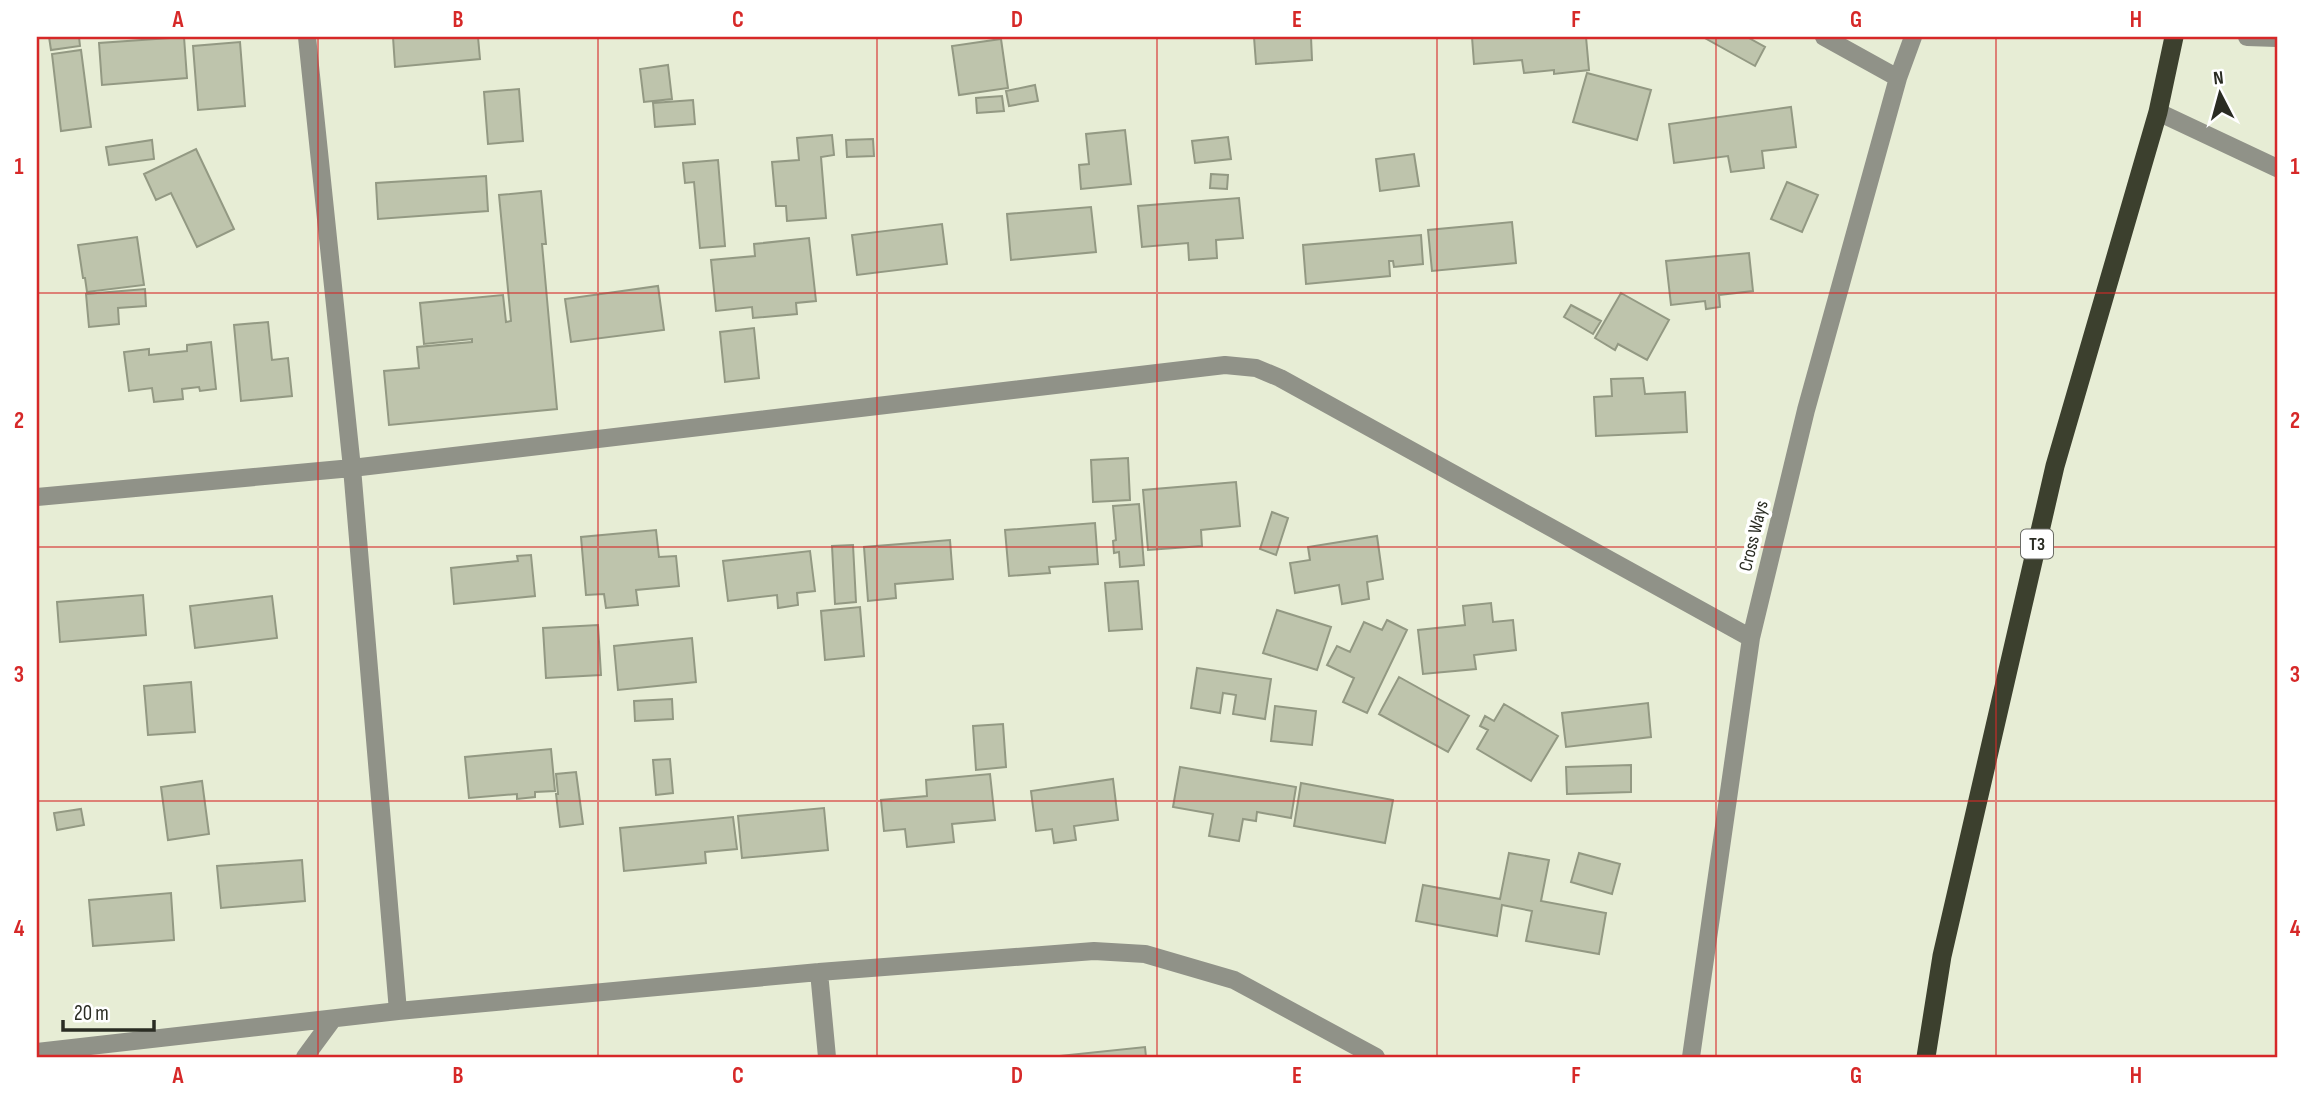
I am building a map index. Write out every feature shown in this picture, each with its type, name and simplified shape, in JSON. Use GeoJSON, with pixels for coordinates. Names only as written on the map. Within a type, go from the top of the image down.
{"type":"FeatureCollection","features":[{"type":"Feature","properties":{"kind":"highway","name":"T3"},"geometry":{"type":"LineString","coordinates":[[1926,1057],[1942,956],[2055,466],[2158,112],[2174,37]]}},
{"type":"Feature","properties":{"kind":"street"},"geometry":{"type":"LineString","coordinates":[[307,37],[352,468],[398,1012]]}},
{"type":"Feature","properties":{"kind":"street"},"geometry":{"type":"LineString","coordinates":[[1824,37],[1898,78]]}},
{"type":"Feature","properties":{"kind":"street","name":"Cross Ways"},"geometry":{"type":"LineString","coordinates":[[1691,1057],[1751,638],[1806,410],[1898,78],[1913,37]]}},
{"type":"Feature","properties":{"kind":"street"},"geometry":{"type":"LineString","coordinates":[[2247,37],[2277,38]]}},
{"type":"Feature","properties":{"kind":"street"},"geometry":{"type":"LineString","coordinates":[[2158,112],[2277,168]]}},
{"type":"Feature","properties":{"kind":"street"},"geometry":{"type":"LineString","coordinates":[[37,497],[352,468],[1225,365],[1256,369],[1280,378],[1751,638]]}},
{"type":"Feature","properties":{"kind":"street"},"geometry":{"type":"LineString","coordinates":[[37,1052],[398,1012],[818,972],[1094,951],[1145,954],[1234,980],[1376,1057]]}},
{"type":"Feature","properties":{"kind":"street"},"geometry":{"type":"LineString","coordinates":[[818,972],[827,1057]]}},
{"type":"Feature","properties":{"kind":"street"},"geometry":{"type":"LineString","coordinates":[[305,1057],[333,1019]]}},
{"type":"Feature","properties":{"kind":"building"},"geometry":{"type":"Polygon","coordinates":[[[49,37],[79,37],[80,46],[51,50],[49,37]]]}},
{"type":"Feature","properties":{"kind":"building"},"geometry":{"type":"Polygon","coordinates":[[[184,37],[187,78],[102,85],[99,43],[184,37]]]}},
{"type":"Feature","properties":{"kind":"building"},"geometry":{"type":"Polygon","coordinates":[[[393,37],[478,37],[480,59],[395,67],[393,37]]]}},
{"type":"Feature","properties":{"kind":"building"},"geometry":{"type":"Polygon","coordinates":[[[1254,37],[1311,37],[1312,60],[1256,64],[1254,37]]]}},
{"type":"Feature","properties":{"kind":"building"},"geometry":{"type":"Polygon","coordinates":[[[1472,37],[1586,37],[1589,70],[1554,74],[1554,70],[1524,73],[1522,60],[1474,64],[1472,37]]]}},
{"type":"Feature","properties":{"kind":"building"},"geometry":{"type":"Polygon","coordinates":[[[1703,37],[1747,37],[1765,47],[1755,66],[1703,37]]]}},
{"type":"Feature","properties":{"kind":"building"},"geometry":{"type":"Polygon","coordinates":[[[1001,39],[1008,88],[959,95],[952,46],[1001,39]]]}},
{"type":"Feature","properties":{"kind":"building"},"geometry":{"type":"Polygon","coordinates":[[[240,42],[245,106],[198,110],[193,46],[240,42]]]}},
{"type":"Feature","properties":{"kind":"building"},"geometry":{"type":"Polygon","coordinates":[[[81,50],[91,127],[61,131],[52,54],[81,50]]]}},
{"type":"Feature","properties":{"kind":"building"},"geometry":{"type":"Polygon","coordinates":[[[668,65],[672,99],[644,102],[640,69],[668,65]]]}},
{"type":"Feature","properties":{"kind":"building"},"geometry":{"type":"Polygon","coordinates":[[[1587,73],[1651,90],[1637,140],[1573,122],[1587,73]]]}},
{"type":"Feature","properties":{"kind":"building"},"geometry":{"type":"Polygon","coordinates":[[[1035,85],[1038,101],[1009,106],[1006,91],[1035,85]]]}},
{"type":"Feature","properties":{"kind":"building"},"geometry":{"type":"Polygon","coordinates":[[[519,89],[523,141],[488,144],[484,92],[519,89]]]}},
{"type":"Feature","properties":{"kind":"building"},"geometry":{"type":"Polygon","coordinates":[[[1002,96],[1004,111],[977,113],[976,98],[1002,96]]]}},
{"type":"Feature","properties":{"kind":"building"},"geometry":{"type":"Polygon","coordinates":[[[693,100],[695,124],[655,127],[653,103],[693,100]]]}},
{"type":"Feature","properties":{"kind":"building"},"geometry":{"type":"Polygon","coordinates":[[[1791,107],[1796,147],[1762,151],[1764,168],[1731,172],[1728,156],[1674,163],[1669,124],[1791,107]]]}},
{"type":"Feature","properties":{"kind":"building"},"geometry":{"type":"Polygon","coordinates":[[[1125,130],[1131,184],[1081,189],[1079,165],[1089,164],[1086,134],[1125,130]]]}},
{"type":"Feature","properties":{"kind":"building"},"geometry":{"type":"Polygon","coordinates":[[[832,135],[834,155],[821,157],[826,218],[787,221],[786,206],[776,206],[772,162],[799,160],[797,138],[832,135]]]}},
{"type":"Feature","properties":{"kind":"building"},"geometry":{"type":"Polygon","coordinates":[[[1228,137],[1231,159],[1195,163],[1192,141],[1228,137]]]}},
{"type":"Feature","properties":{"kind":"building"},"geometry":{"type":"Polygon","coordinates":[[[873,139],[874,156],[847,157],[846,140],[873,139]]]}},
{"type":"Feature","properties":{"kind":"building"},"geometry":{"type":"Polygon","coordinates":[[[152,140],[154,159],[109,165],[106,147],[152,140]]]}},
{"type":"Feature","properties":{"kind":"building"},"geometry":{"type":"Polygon","coordinates":[[[196,149],[234,229],[197,247],[171,193],[156,200],[144,174],[196,149]]]}},
{"type":"Feature","properties":{"kind":"building"},"geometry":{"type":"Polygon","coordinates":[[[1414,154],[1419,186],[1380,191],[1376,159],[1414,154]]]}},
{"type":"Feature","properties":{"kind":"building"},"geometry":{"type":"Polygon","coordinates":[[[718,160],[725,246],[700,248],[694,182],[685,183],[683,163],[718,160]]]}},
{"type":"Feature","properties":{"kind":"building"},"geometry":{"type":"Polygon","coordinates":[[[1211,174],[1228,175],[1227,189],[1210,188],[1211,174]]]}},
{"type":"Feature","properties":{"kind":"building"},"geometry":{"type":"Polygon","coordinates":[[[486,176],[488,211],[378,219],[376,183],[486,176]]]}},
{"type":"Feature","properties":{"kind":"building"},"geometry":{"type":"Polygon","coordinates":[[[1787,182],[1818,195],[1802,232],[1771,219],[1787,182]]]}},
{"type":"Feature","properties":{"kind":"building"},"geometry":{"type":"Polygon","coordinates":[[[541,191],[546,244],[542,244],[557,409],[389,425],[384,371],[419,368],[417,347],[472,342],[472,339],[424,344],[420,303],[503,295],[506,322],[511,321],[499,195],[541,191]]]}},
{"type":"Feature","properties":{"kind":"building"},"geometry":{"type":"Polygon","coordinates":[[[1239,198],[1243,238],[1216,240],[1217,258],[1189,260],[1188,243],[1142,247],[1138,206],[1239,198]]]}},
{"type":"Feature","properties":{"kind":"building"},"geometry":{"type":"Polygon","coordinates":[[[1091,207],[1096,252],[1011,260],[1007,214],[1091,207]]]}},
{"type":"Feature","properties":{"kind":"building"},"geometry":{"type":"Polygon","coordinates":[[[1512,222],[1516,263],[1432,271],[1428,230],[1512,222]]]}},
{"type":"Feature","properties":{"kind":"building"},"geometry":{"type":"Polygon","coordinates":[[[942,224],[947,264],[857,275],[852,235],[942,224]]]}},
{"type":"Feature","properties":{"kind":"building"},"geometry":{"type":"Polygon","coordinates":[[[1421,235],[1423,264],[1394,267],[1393,261],[1389,261],[1390,276],[1306,284],[1303,245],[1421,235]]]}},
{"type":"Feature","properties":{"kind":"building"},"geometry":{"type":"Polygon","coordinates":[[[137,237],[144,285],[87,292],[78,245],[137,237]]]}},
{"type":"Feature","properties":{"kind":"building"},"geometry":{"type":"Polygon","coordinates":[[[809,238],[816,301],[796,303],[797,314],[753,318],[752,307],[716,311],[711,260],[755,256],[754,244],[809,238]]]}},
{"type":"Feature","properties":{"kind":"building"},"geometry":{"type":"Polygon","coordinates":[[[1749,253],[1753,291],[1719,295],[1720,307],[1706,309],[1705,301],[1671,305],[1666,261],[1749,253]]]}},
{"type":"Feature","properties":{"kind":"building"},"geometry":{"type":"Polygon","coordinates":[[[658,286],[664,330],[571,342],[565,299],[658,286]]]}},
{"type":"Feature","properties":{"kind":"building"},"geometry":{"type":"Polygon","coordinates":[[[145,289],[146,306],[118,308],[119,324],[89,327],[86,294],[145,289]]]}},
{"type":"Feature","properties":{"kind":"building"},"geometry":{"type":"Polygon","coordinates":[[[1621,293],[1669,320],[1647,360],[1618,344],[1615,350],[1595,338],[1621,293]]]}},
{"type":"Feature","properties":{"kind":"building"},"geometry":{"type":"Polygon","coordinates":[[[1571,305],[1601,321],[1593,334],[1564,317],[1571,305]]]}},
{"type":"Feature","properties":{"kind":"building"},"geometry":{"type":"Polygon","coordinates":[[[268,322],[272,360],[288,358],[292,396],[241,401],[234,325],[268,322]]]}},
{"type":"Feature","properties":{"kind":"building"},"geometry":{"type":"Polygon","coordinates":[[[754,328],[759,378],[725,382],[720,332],[754,328]]]}},
{"type":"Feature","properties":{"kind":"building"},"geometry":{"type":"Polygon","coordinates":[[[211,342],[216,389],[182,389],[183,399],[154,402],[152,388],[129,391],[124,352],[149,349],[149,355],[187,351],[187,345],[211,342]]]}},
{"type":"Feature","properties":{"kind":"building"},"geometry":{"type":"Polygon","coordinates":[[[1643,378],[1645,394],[1685,392],[1687,432],[1596,436],[1594,397],[1612,396],[1611,379],[1643,378]]]}},
{"type":"Feature","properties":{"kind":"building"},"geometry":{"type":"Polygon","coordinates":[[[1128,458],[1130,500],[1093,502],[1091,460],[1128,458]]]}},
{"type":"Feature","properties":{"kind":"building"},"geometry":{"type":"Polygon","coordinates":[[[1236,482],[1240,526],[1201,530],[1202,546],[1148,550],[1143,490],[1236,482]]]}},
{"type":"Feature","properties":{"kind":"building"},"geometry":{"type":"Polygon","coordinates":[[[1139,504],[1144,565],[1120,567],[1119,552],[1114,553],[1113,541],[1116,540],[1113,506],[1139,504]]]}},
{"type":"Feature","properties":{"kind":"building"},"geometry":{"type":"Polygon","coordinates":[[[1272,512],[1288,518],[1276,555],[1260,549],[1272,512]]]}},
{"type":"Feature","properties":{"kind":"building"},"geometry":{"type":"Polygon","coordinates":[[[1095,523],[1098,564],[1049,567],[1050,573],[1009,576],[1005,530],[1095,523]]]}},
{"type":"Feature","properties":{"kind":"building"},"geometry":{"type":"Polygon","coordinates":[[[656,530],[659,557],[676,556],[679,586],[636,590],[638,605],[606,608],[604,594],[586,595],[581,537],[656,530]]]}},
{"type":"Feature","properties":{"kind":"building"},"geometry":{"type":"Polygon","coordinates":[[[1377,536],[1383,579],[1367,582],[1369,599],[1342,604],[1339,585],[1295,593],[1290,563],[1310,560],[1308,547],[1377,536]]]}},
{"type":"Feature","properties":{"kind":"building"},"geometry":{"type":"Polygon","coordinates":[[[950,540],[953,579],[895,584],[896,598],[868,601],[864,547],[950,540]]]}},
{"type":"Feature","properties":{"kind":"building"},"geometry":{"type":"Polygon","coordinates":[[[853,545],[856,602],[835,604],[832,546],[853,545]]]}},
{"type":"Feature","properties":{"kind":"building"},"geometry":{"type":"Polygon","coordinates":[[[810,551],[815,591],[797,593],[798,605],[778,608],[777,595],[728,601],[723,561],[810,551]]]}},
{"type":"Feature","properties":{"kind":"building"},"geometry":{"type":"Polygon","coordinates":[[[531,555],[535,596],[454,604],[451,568],[518,561],[517,556],[531,555]]]}},
{"type":"Feature","properties":{"kind":"building"},"geometry":{"type":"Polygon","coordinates":[[[1138,581],[1142,629],[1109,631],[1105,583],[1138,581]]]}},
{"type":"Feature","properties":{"kind":"building"},"geometry":{"type":"Polygon","coordinates":[[[143,595],[146,635],[60,642],[57,602],[143,595]]]}},
{"type":"Feature","properties":{"kind":"building"},"geometry":{"type":"Polygon","coordinates":[[[272,596],[277,638],[195,648],[190,606],[272,596]]]}},
{"type":"Feature","properties":{"kind":"building"},"geometry":{"type":"Polygon","coordinates":[[[1491,603],[1493,622],[1513,620],[1516,650],[1474,655],[1476,669],[1423,674],[1418,630],[1465,625],[1463,606],[1491,603]]]}},
{"type":"Feature","properties":{"kind":"building"},"geometry":{"type":"Polygon","coordinates":[[[860,607],[864,656],[825,660],[821,611],[860,607]]]}},
{"type":"Feature","properties":{"kind":"building"},"geometry":{"type":"Polygon","coordinates":[[[1277,610],[1331,627],[1317,670],[1263,653],[1277,610]]]}},
{"type":"Feature","properties":{"kind":"building"},"geometry":{"type":"Polygon","coordinates":[[[1387,620],[1407,630],[1367,713],[1343,702],[1354,678],[1327,665],[1337,646],[1350,652],[1364,622],[1382,630],[1387,620]]]}},
{"type":"Feature","properties":{"kind":"building"},"geometry":{"type":"Polygon","coordinates":[[[598,625],[601,675],[546,678],[543,628],[598,625]]]}},
{"type":"Feature","properties":{"kind":"building"},"geometry":{"type":"Polygon","coordinates":[[[692,638],[696,682],[618,690],[614,646],[692,638]]]}},
{"type":"Feature","properties":{"kind":"building"},"geometry":{"type":"Polygon","coordinates":[[[1197,668],[1271,679],[1265,719],[1233,714],[1236,695],[1223,693],[1220,713],[1191,708],[1197,668]]]}},
{"type":"Feature","properties":{"kind":"building"},"geometry":{"type":"Polygon","coordinates":[[[1399,677],[1469,716],[1448,752],[1379,714],[1399,677]]]}},
{"type":"Feature","properties":{"kind":"building"},"geometry":{"type":"Polygon","coordinates":[[[191,682],[195,732],[148,735],[144,686],[191,682]]]}},
{"type":"Feature","properties":{"kind":"building"},"geometry":{"type":"Polygon","coordinates":[[[672,699],[673,719],[635,721],[634,701],[672,699]]]}},
{"type":"Feature","properties":{"kind":"building"},"geometry":{"type":"Polygon","coordinates":[[[1648,703],[1651,737],[1566,747],[1562,713],[1648,703]]]}},
{"type":"Feature","properties":{"kind":"building"},"geometry":{"type":"Polygon","coordinates":[[[1504,704],[1558,736],[1531,781],[1477,749],[1488,730],[1480,726],[1485,716],[1494,721],[1504,704]]]}},
{"type":"Feature","properties":{"kind":"building"},"geometry":{"type":"Polygon","coordinates":[[[1275,706],[1316,711],[1312,745],[1271,741],[1275,706]]]}},
{"type":"Feature","properties":{"kind":"building"},"geometry":{"type":"Polygon","coordinates":[[[1003,724],[1006,767],[976,770],[973,726],[1003,724]]]}},
{"type":"Feature","properties":{"kind":"building"},"geometry":{"type":"Polygon","coordinates":[[[551,749],[555,791],[535,792],[535,797],[517,799],[517,794],[469,798],[465,757],[551,749]]]}},
{"type":"Feature","properties":{"kind":"building"},"geometry":{"type":"Polygon","coordinates":[[[670,759],[673,793],[656,795],[653,760],[670,759]]]}},
{"type":"Feature","properties":{"kind":"building"},"geometry":{"type":"Polygon","coordinates":[[[1631,765],[1631,792],[1567,794],[1566,767],[1631,765]]]}},
{"type":"Feature","properties":{"kind":"building"},"geometry":{"type":"Polygon","coordinates":[[[1180,767],[1296,787],[1291,818],[1257,812],[1256,821],[1243,819],[1239,841],[1209,836],[1213,814],[1173,807],[1180,767]]]}},
{"type":"Feature","properties":{"kind":"building"},"geometry":{"type":"Polygon","coordinates":[[[576,772],[583,824],[560,827],[556,774],[576,772]]]}},
{"type":"Feature","properties":{"kind":"building"},"geometry":{"type":"Polygon","coordinates":[[[990,774],[995,820],[952,824],[954,842],[907,847],[905,829],[884,831],[881,800],[927,796],[926,780],[990,774]]]}},
{"type":"Feature","properties":{"kind":"building"},"geometry":{"type":"Polygon","coordinates":[[[1113,779],[1118,820],[1074,826],[1076,840],[1054,843],[1052,829],[1036,831],[1031,791],[1113,779]]]}},
{"type":"Feature","properties":{"kind":"building"},"geometry":{"type":"Polygon","coordinates":[[[202,781],[209,834],[168,840],[161,787],[202,781]]]}},
{"type":"Feature","properties":{"kind":"building"},"geometry":{"type":"Polygon","coordinates":[[[1301,783],[1393,800],[1385,843],[1294,826],[1301,783]]]}},
{"type":"Feature","properties":{"kind":"building"},"geometry":{"type":"Polygon","coordinates":[[[824,808],[828,850],[742,858],[738,816],[824,808]]]}},
{"type":"Feature","properties":{"kind":"building"},"geometry":{"type":"Polygon","coordinates":[[[81,809],[84,825],[57,830],[54,813],[81,809]]]}},
{"type":"Feature","properties":{"kind":"building"},"geometry":{"type":"Polygon","coordinates":[[[733,817],[737,849],[705,852],[706,863],[624,871],[620,828],[733,817]]]}},
{"type":"Feature","properties":{"kind":"building"},"geometry":{"type":"Polygon","coordinates":[[[1509,853],[1549,860],[1541,901],[1606,913],[1599,954],[1526,941],[1532,911],[1502,905],[1497,936],[1416,921],[1423,885],[1500,899],[1509,853]]]}},
{"type":"Feature","properties":{"kind":"building"},"geometry":{"type":"Polygon","coordinates":[[[1579,853],[1620,864],[1612,894],[1571,882],[1579,853]]]}},
{"type":"Feature","properties":{"kind":"building"},"geometry":{"type":"Polygon","coordinates":[[[302,860],[305,901],[221,908],[217,866],[302,860]]]}},
{"type":"Feature","properties":{"kind":"building"},"geometry":{"type":"Polygon","coordinates":[[[171,893],[174,940],[93,946],[89,900],[171,893]]]}},
{"type":"Feature","properties":{"kind":"building"},"geometry":{"type":"Polygon","coordinates":[[[1145,1047],[1146,1057],[1050,1057],[1145,1047]]]}}]}
